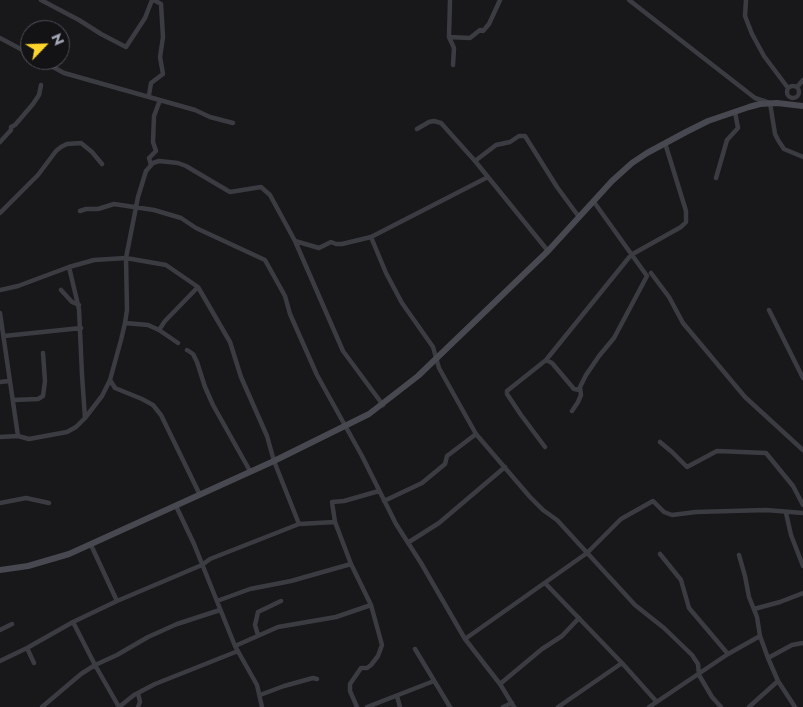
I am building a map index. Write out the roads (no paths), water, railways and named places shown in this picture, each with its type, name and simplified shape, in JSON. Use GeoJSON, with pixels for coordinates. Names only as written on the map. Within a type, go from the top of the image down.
{"type":"FeatureCollection","features":[{"type":"Feature","properties":{"kind":"street"},"geometry":{"type":"LineString","coordinates":[[41,0],[126,46],[145,18],[153,0],[161,4],[163,37],[160,57],[163,74],[151,83],[149,95]]}},
{"type":"Feature","properties":{"kind":"street"},"geometry":{"type":"LineString","coordinates":[[450,0],[449,37],[454,48],[453,65]]}},
{"type":"Feature","properties":{"kind":"street"},"geometry":{"type":"LineString","coordinates":[[449,37],[470,38],[480,30],[485,29],[500,0]]}},
{"type":"Feature","properties":{"kind":"street"},"geometry":{"type":"LineString","coordinates":[[629,0],[755,98],[773,103],[787,96]]}},
{"type":"Feature","properties":{"kind":"street"},"geometry":{"type":"LineString","coordinates":[[639,8],[640,0]]}},
{"type":"Feature","properties":{"kind":"street"},"geometry":{"type":"LineString","coordinates":[[746,0],[745,16],[752,34],[764,56],[788,88]]}},
{"type":"Feature","properties":{"kind":"street"},"geometry":{"type":"LineString","coordinates":[[0,38],[20,49]]}},
{"type":"Feature","properties":{"kind":"street"},"geometry":{"type":"LineString","coordinates":[[58,70],[232,123]]}},
{"type":"Feature","properties":{"kind":"street"},"geometry":{"type":"LineString","coordinates":[[796,87],[803,80]]}},
{"type":"Feature","properties":{"kind":"street"},"geometry":{"type":"LineString","coordinates":[[0,142],[11,130],[11,126],[19,122],[33,104],[39,95],[41,85]]}},
{"type":"Feature","properties":{"kind":"street"},"geometry":{"type":"LineString","coordinates":[[788,88],[790,86],[796,87]]}},
{"type":"Feature","properties":{"kind":"street"},"geometry":{"type":"LineString","coordinates":[[796,87],[799,92],[797,97]]}},
{"type":"Feature","properties":{"kind":"street"},"geometry":{"type":"LineString","coordinates":[[787,96],[788,88]]}},
{"type":"Feature","properties":{"kind":"street"},"geometry":{"type":"LineString","coordinates":[[787,96],[793,99],[797,97]]}},
{"type":"Feature","properties":{"kind":"street"},"geometry":{"type":"LineString","coordinates":[[797,97],[803,105]]}},
{"type":"Feature","properties":{"kind":"street"},"geometry":{"type":"LineString","coordinates":[[151,165],[150,158],[156,151],[153,142],[154,116],[160,100]]}},
{"type":"Feature","properties":{"kind":"street"},"geometry":{"type":"LineString","coordinates":[[773,103],[775,134],[778,140],[784,149],[803,157]]}},
{"type":"Feature","properties":{"kind":"street"},"geometry":{"type":"LineString","coordinates":[[0,570],[44,562],[91,545],[274,461],[346,426],[383,405],[418,376],[548,251],[612,181],[632,163],[665,143],[708,121],[760,104],[803,105]]}},
{"type":"Feature","properties":{"kind":"street"},"geometry":{"type":"LineString","coordinates":[[716,178],[727,140],[738,128],[735,112]]}},
{"type":"Feature","properties":{"kind":"street"},"geometry":{"type":"LineString","coordinates":[[417,129],[429,122],[438,122],[475,160],[548,251]]}},
{"type":"Feature","properties":{"kind":"street"},"geometry":{"type":"LineString","coordinates":[[475,160],[496,145],[510,142],[519,136],[525,136],[578,217]]}},
{"type":"Feature","properties":{"kind":"street"},"geometry":{"type":"LineString","coordinates":[[0,212],[38,175],[56,151],[67,144],[81,143],[102,164]]}},
{"type":"Feature","properties":{"kind":"street"},"geometry":{"type":"LineString","coordinates":[[545,447],[521,415],[507,392],[546,360],[632,255],[681,227],[686,222],[686,211],[665,143]]}},
{"type":"Feature","properties":{"kind":"street"},"geometry":{"type":"LineString","coordinates":[[0,437],[18,436],[29,439],[67,432],[76,427],[85,418],[102,396],[110,380],[122,340],[127,310],[126,258],[136,208],[146,171],[151,165],[160,161],[178,163],[230,192],[261,187],[270,195],[294,240],[343,351],[383,405]]}},
{"type":"Feature","properties":{"kind":"street"},"geometry":{"type":"LineString","coordinates":[[294,240],[319,248],[330,242],[342,244],[371,237],[488,177]]}},
{"type":"Feature","properties":{"kind":"street"},"geometry":{"type":"LineString","coordinates":[[572,411],[578,402],[580,388],[599,356],[614,338],[647,276],[594,202]]}},
{"type":"Feature","properties":{"kind":"street"},"geometry":{"type":"LineString","coordinates":[[80,211],[86,208],[98,209],[114,204],[154,210],[181,218],[196,228],[265,260],[285,296],[290,314],[313,367],[346,426],[396,524],[409,542],[464,639],[500,684],[513,705],[503,707]]}},
{"type":"Feature","properties":{"kind":"street"},"geometry":{"type":"LineString","coordinates":[[371,237],[386,273],[402,304],[433,347],[446,379],[476,434],[530,497],[557,520],[635,606],[685,648],[698,664],[699,674],[712,697],[721,707]]}},
{"type":"Feature","properties":{"kind":"street"},"geometry":{"type":"LineString","coordinates":[[0,290],[18,286],[94,260],[126,258],[166,265],[198,287],[230,342],[241,377],[267,436],[274,461],[299,524]]}},
{"type":"Feature","properties":{"kind":"street"},"geometry":{"type":"LineString","coordinates":[[69,267],[78,304],[81,328],[85,418]]}},
{"type":"Feature","properties":{"kind":"street"},"geometry":{"type":"LineString","coordinates":[[651,273],[669,297],[683,323],[745,397],[803,450]]}},
{"type":"Feature","properties":{"kind":"street"},"geometry":{"type":"LineString","coordinates":[[159,330],[165,321],[198,287]]}},
{"type":"Feature","properties":{"kind":"street"},"geometry":{"type":"LineString","coordinates":[[61,290],[72,302],[78,304]]}},
{"type":"Feature","properties":{"kind":"street"},"geometry":{"type":"LineString","coordinates":[[769,310],[803,378]]}},
{"type":"Feature","properties":{"kind":"street"},"geometry":{"type":"LineString","coordinates":[[0,313],[18,436]]}},
{"type":"Feature","properties":{"kind":"street"},"geometry":{"type":"LineString","coordinates":[[125,323],[144,324],[159,330],[178,343]]}},
{"type":"Feature","properties":{"kind":"street"},"geometry":{"type":"LineString","coordinates":[[4,336],[81,328]]}},
{"type":"Feature","properties":{"kind":"street"},"geometry":{"type":"LineString","coordinates":[[187,350],[193,354],[213,405],[250,471]]}},
{"type":"Feature","properties":{"kind":"street"},"geometry":{"type":"LineString","coordinates":[[13,400],[38,399],[43,396],[45,381],[43,353]]}},
{"type":"Feature","properties":{"kind":"street"},"geometry":{"type":"LineString","coordinates":[[546,360],[552,363],[574,389],[580,388]]}},
{"type":"Feature","properties":{"kind":"street"},"geometry":{"type":"LineString","coordinates":[[110,380],[115,388],[153,405],[161,415],[200,495]]}},
{"type":"Feature","properties":{"kind":"street"},"geometry":{"type":"LineString","coordinates":[[0,382],[9,381]]}},
{"type":"Feature","properties":{"kind":"street"},"geometry":{"type":"LineString","coordinates":[[384,501],[422,483],[445,464],[447,456],[476,434]]}},
{"type":"Feature","properties":{"kind":"street"},"geometry":{"type":"LineString","coordinates":[[660,442],[687,468],[717,451],[766,453],[793,486],[803,505]]}},
{"type":"Feature","properties":{"kind":"street"},"geometry":{"type":"LineString","coordinates":[[409,542],[438,523],[505,467]]}},
{"type":"Feature","properties":{"kind":"street"},"geometry":{"type":"LineString","coordinates":[[357,707],[350,691],[350,684],[361,668],[367,668],[371,665],[378,656],[382,644],[371,605],[351,564],[335,522],[332,502],[344,501],[379,491]]}},
{"type":"Feature","properties":{"kind":"street"},"geometry":{"type":"LineString","coordinates":[[0,503],[26,498],[49,503]]}},
{"type":"Feature","properties":{"kind":"street"},"geometry":{"type":"LineString","coordinates":[[464,639],[587,553],[621,520],[653,501],[664,512],[672,515],[696,512],[766,510],[803,513]]}},
{"type":"Feature","properties":{"kind":"street"},"geometry":{"type":"LineString","coordinates":[[176,506],[194,544],[235,646],[257,685],[262,707]]}},
{"type":"Feature","properties":{"kind":"street"},"geometry":{"type":"LineString","coordinates":[[786,513],[791,535],[803,566]]}},
{"type":"Feature","properties":{"kind":"street"},"geometry":{"type":"LineString","coordinates":[[0,661],[73,622],[202,565],[210,559],[299,524],[335,522]]}},
{"type":"Feature","properties":{"kind":"street"},"geometry":{"type":"LineString","coordinates":[[91,545],[117,601]]}},
{"type":"Feature","properties":{"kind":"street"},"geometry":{"type":"LineString","coordinates":[[660,554],[681,580],[689,608],[728,654]]}},
{"type":"Feature","properties":{"kind":"street"},"geometry":{"type":"LineString","coordinates":[[739,555],[749,597],[768,658],[778,681],[795,707]]}},
{"type":"Feature","properties":{"kind":"street"},"geometry":{"type":"LineString","coordinates":[[217,601],[250,589],[351,564]]}},
{"type":"Feature","properties":{"kind":"street"},"geometry":{"type":"LineString","coordinates":[[544,583],[656,701]]}},
{"type":"Feature","properties":{"kind":"street"},"geometry":{"type":"LineString","coordinates":[[754,609],[803,593]]}},
{"type":"Feature","properties":{"kind":"street"},"geometry":{"type":"LineString","coordinates":[[258,635],[255,625],[258,612],[282,601]]}},
{"type":"Feature","properties":{"kind":"street"},"geometry":{"type":"LineString","coordinates":[[235,646],[278,628],[336,617],[371,605]]}},
{"type":"Feature","properties":{"kind":"street"},"geometry":{"type":"LineString","coordinates":[[42,707],[81,674],[95,665],[177,624],[220,610]]}},
{"type":"Feature","properties":{"kind":"street"},"geometry":{"type":"LineString","coordinates":[[500,684],[542,649],[562,636],[579,618]]}},
{"type":"Feature","properties":{"kind":"street"},"geometry":{"type":"LineString","coordinates":[[73,622],[119,707],[138,693],[191,669],[238,652]]}},
{"type":"Feature","properties":{"kind":"street"},"geometry":{"type":"LineString","coordinates":[[0,630],[12,624]]}},
{"type":"Feature","properties":{"kind":"street"},"geometry":{"type":"LineString","coordinates":[[649,707],[728,654],[760,636]]}},
{"type":"Feature","properties":{"kind":"street"},"geometry":{"type":"LineString","coordinates":[[768,658],[792,645],[803,643]]}},
{"type":"Feature","properties":{"kind":"street"},"geometry":{"type":"LineString","coordinates":[[27,648],[34,663]]}},
{"type":"Feature","properties":{"kind":"street"},"geometry":{"type":"LineString","coordinates":[[414,649],[450,707]]}},
{"type":"Feature","properties":{"kind":"street"},"geometry":{"type":"LineString","coordinates":[[558,707],[622,663]]}},
{"type":"Feature","properties":{"kind":"street"},"geometry":{"type":"LineString","coordinates":[[260,695],[313,678],[317,680]]}},
{"type":"Feature","properties":{"kind":"street"},"geometry":{"type":"LineString","coordinates":[[367,707],[434,681]]}},
{"type":"Feature","properties":{"kind":"street"},"geometry":{"type":"LineString","coordinates":[[749,707],[778,681]]}},
{"type":"Feature","properties":{"kind":"street"},"geometry":{"type":"LineString","coordinates":[[138,693],[140,697],[138,707]]}},
{"type":"Feature","properties":{"kind":"street"},"geometry":{"type":"LineString","coordinates":[[397,696],[400,707]]}}]}
